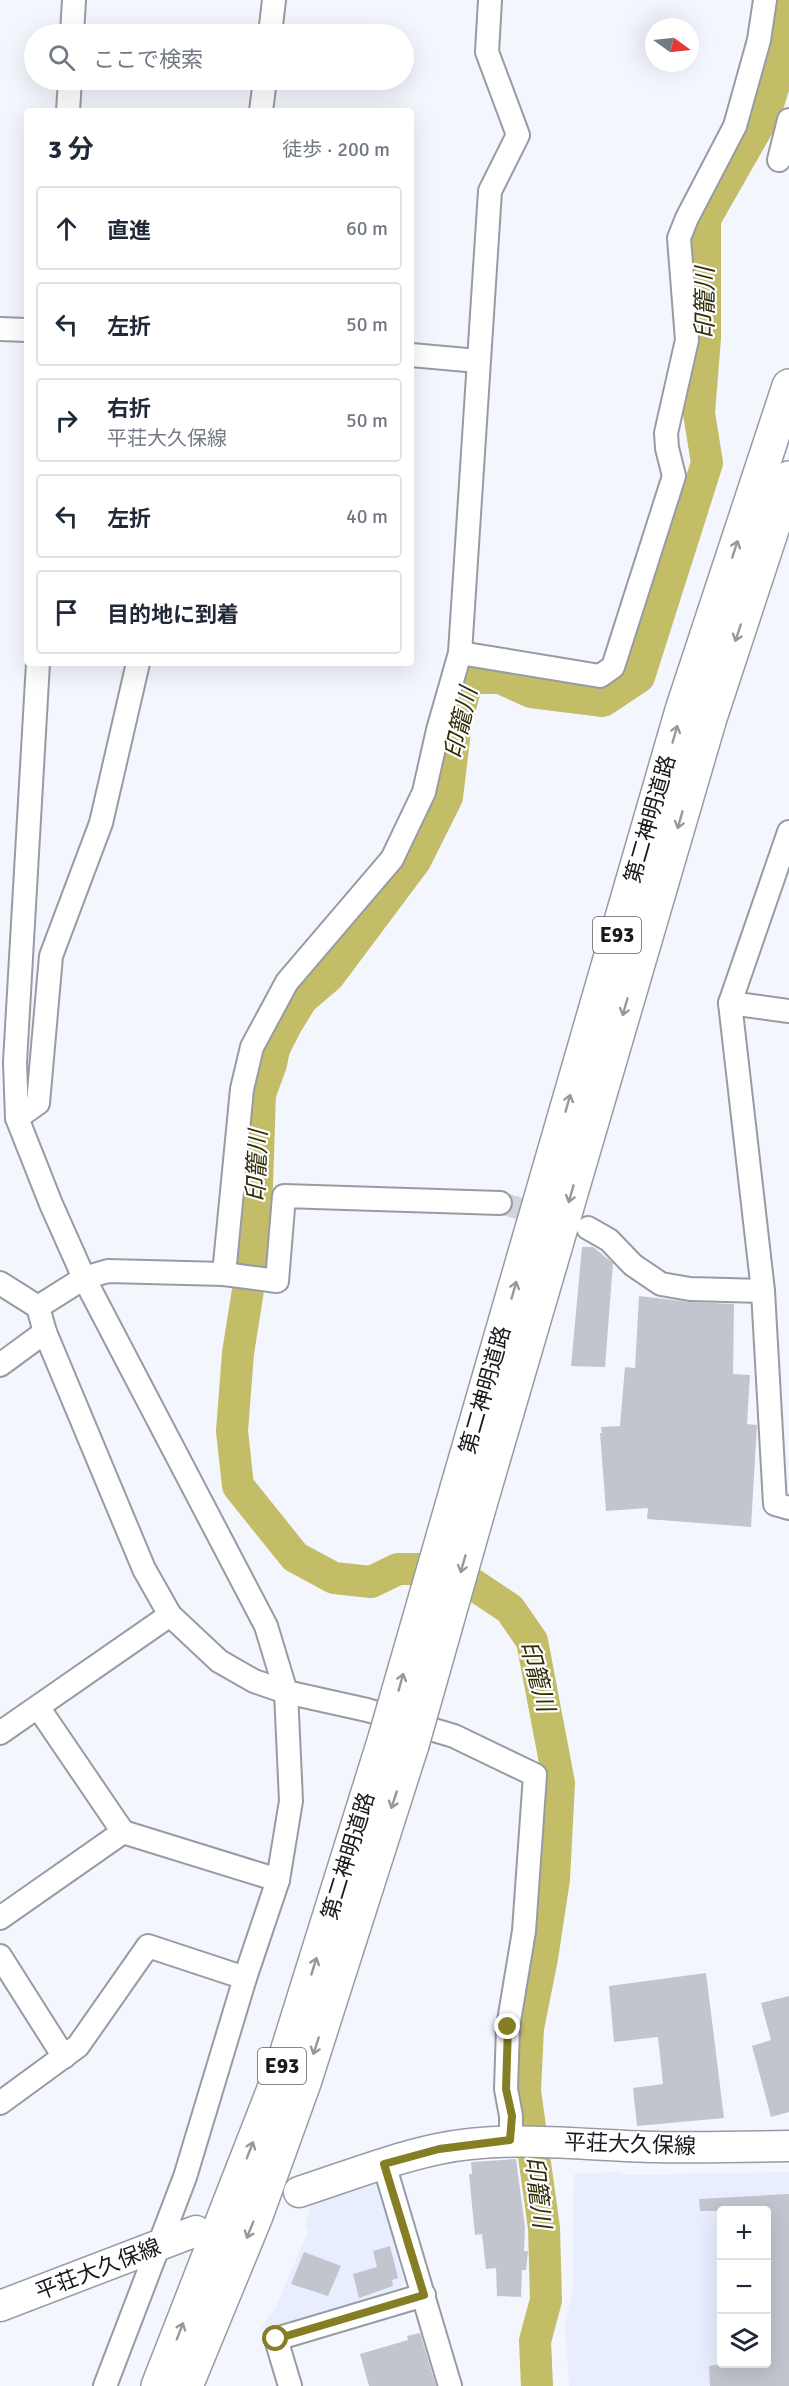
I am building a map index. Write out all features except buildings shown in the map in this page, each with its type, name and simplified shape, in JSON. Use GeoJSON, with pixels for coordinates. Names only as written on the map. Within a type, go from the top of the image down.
{"type":"FeatureCollection","features":[{"type":"Feature","properties":{"kind":"highway","name":"第二神明道路"},"geometry":{"type":"LineString","coordinates":[[186,2386],[256,2216],[304,2083],[398,1741],[468,1498],[682,710],[789,386]]}},
{"type":"Feature","properties":{"kind":"highway","name":"第二神明道路"},"geometry":{"type":"LineString","coordinates":[[468,1498],[710,718],[789,478]]}},
{"type":"Feature","properties":{"kind":"highway","name":"第二神明道路"},"geometry":{"type":"LineString","coordinates":[[158,2386],[281,2071],[398,1741]]}},
{"type":"Feature","properties":{"kind":"main road","name":"平荘大久保線"},"geometry":{"type":"LineString","coordinates":[[299,2192],[384,2164],[439,2149],[525,2140],[656,2147],[789,2146]]}},
{"type":"Feature","properties":{"kind":"main road","name":"平荘大久保線"},"geometry":{"type":"LineString","coordinates":[[0,2306],[195,2231]]}},
{"type":"Feature","properties":{"kind":"street"},"geometry":{"type":"LineString","coordinates":[[73,24],[74,0]]}},
{"type":"Feature","properties":{"kind":"street"},"geometry":{"type":"LineString","coordinates":[[271,24],[274,0]]}},
{"type":"Feature","properties":{"kind":"street"},"geometry":{"type":"LineString","coordinates":[[224,1274],[242,1089],[252,1047],[287,982],[392,859],[424,792],[438,730],[460,653],[490,191],[518,135],[487,52],[490,0]]}},
{"type":"Feature","properties":{"kind":"street"},"geometry":{"type":"LineString","coordinates":[[460,653],[600,676],[613,667],[674,476],[666,433],[687,340],[679,238],[735,126],[759,40],[765,0]]}},
{"type":"Feature","properties":{"kind":"street"},"geometry":{"type":"LineString","coordinates":[[68,108],[69,90]]}},
{"type":"Feature","properties":{"kind":"street"},"geometry":{"type":"LineString","coordinates":[[261,108],[264,90]]}},
{"type":"Feature","properties":{"kind":"street"},"geometry":{"type":"LineString","coordinates":[[779,160],[789,120]]}},
{"type":"Feature","properties":{"kind":"street"},"geometry":{"type":"LineString","coordinates":[[0,329],[24,330]]}},
{"type":"Feature","properties":{"kind":"street"},"geometry":{"type":"LineString","coordinates":[[414,355],[478,361]]}},
{"type":"Feature","properties":{"kind":"street"},"geometry":{"type":"LineString","coordinates":[[38,666],[15,1062],[17,1118],[51,1204],[84,1278],[266,1626],[286,1692],[291,1801],[278,1880],[245,1978],[185,2177],[105,2386]]}},
{"type":"Feature","properties":{"kind":"street"},"geometry":{"type":"LineString","coordinates":[[17,1118],[38,1103],[51,956],[101,823],[137,666]]}},
{"type":"Feature","properties":{"kind":"street"},"geometry":{"type":"LineString","coordinates":[[789,832],[730,1002],[763,1291],[776,1504],[789,1508]]}},
{"type":"Feature","properties":{"kind":"street"},"geometry":{"type":"LineString","coordinates":[[730,1002],[789,1011]]}},
{"type":"Feature","properties":{"kind":"street"},"geometry":{"type":"LineString","coordinates":[[38,1307],[84,1278],[108,1271],[224,1274],[277,1281],[284,1196],[500,1203]]}},
{"type":"Feature","properties":{"kind":"street"},"geometry":{"type":"LineString","coordinates":[[588,1228],[609,1240],[633,1265],[661,1284],[690,1289],[763,1291]]}},
{"type":"Feature","properties":{"kind":"street"},"geometry":{"type":"LineString","coordinates":[[0,1283],[38,1307],[45,1332],[144,1569],[170,1615],[219,1661],[254,1682],[286,1692],[368,1710],[454,1736],[534,1775],[524,1932],[508,2027],[506,2089],[512,2116],[525,2140]]}},
{"type":"Feature","properties":{"kind":"street"},"geometry":{"type":"LineString","coordinates":[[0,1365],[45,1332]]}},
{"type":"Feature","properties":{"kind":"street"},"geometry":{"type":"LineString","coordinates":[[0,1733],[170,1615]]}},
{"type":"Feature","properties":{"kind":"street"},"geometry":{"type":"LineString","coordinates":[[38,1707],[123,1832],[278,1880]]}},
{"type":"Feature","properties":{"kind":"street"},"geometry":{"type":"LineString","coordinates":[[0,1918],[123,1832]]}},
{"type":"Feature","properties":{"kind":"street"},"geometry":{"type":"LineString","coordinates":[[0,2103],[78,2046],[148,1946],[245,1978]]}},
{"type":"Feature","properties":{"kind":"street"},"geometry":{"type":"LineString","coordinates":[[0,1956],[64,2057]]}},
{"type":"Feature","properties":{"kind":"street"},"geometry":{"type":"LineString","coordinates":[[384,2164],[450,2386]]}},
{"type":"Feature","properties":{"kind":"street"},"geometry":{"type":"LineString","coordinates":[[290,2386],[276,2339],[424,2295]]}},
{"type":"Feature","properties":{"kind":"shaded area"},"geometry":{"type":"Polygon","coordinates":[[[789,2172],[789,2386],[569,2386],[565,2325],[573,2287],[574,2174],[789,2172]]]}},
{"type":"Feature","properties":{"kind":"shaded area"},"geometry":{"type":"Polygon","coordinates":[[[371,2179],[379,2181],[404,2282],[401,2289],[260,2330],[276,2307],[308,2232],[305,2225],[311,2204],[371,2179]]]}},
{"type":"Feature","properties":{"kind":"waterway","name":"印籠川"},"geometry":{"type":"LineString","coordinates":[[537,2386],[535,2341],[546,2300],[544,2228],[525,2091],[528,2028],[554,1879],[559,1783],[532,1641],[510,1609],[471,1583],[420,1569],[398,1569],[371,1582],[334,1578],[295,1557],[238,1486],[232,1431],[238,1353],[255,1246],[260,1094],[274,1049],[302,999],[329,976],[415,861],[447,797],[456,723],[468,678],[500,678],[531,692],[603,701],[639,677],[707,463],[699,413],[705,338],[705,219],[765,114],[777,75],[786,18],[784,0]]}},
{"type":"Feature","properties":{"kind":"tunnel"},"geometry":{"type":"LineString","coordinates":[[500,1203],[550,1217]]}},
{"type":"Feature","properties":{"kind":"route"},"geometry":{"type":"LineString","coordinates":[[276,2339],[424,2295],[384,2164],[439,2149],[510,2140],[512,2116],[506,2089],[508,2027]]}}]}
